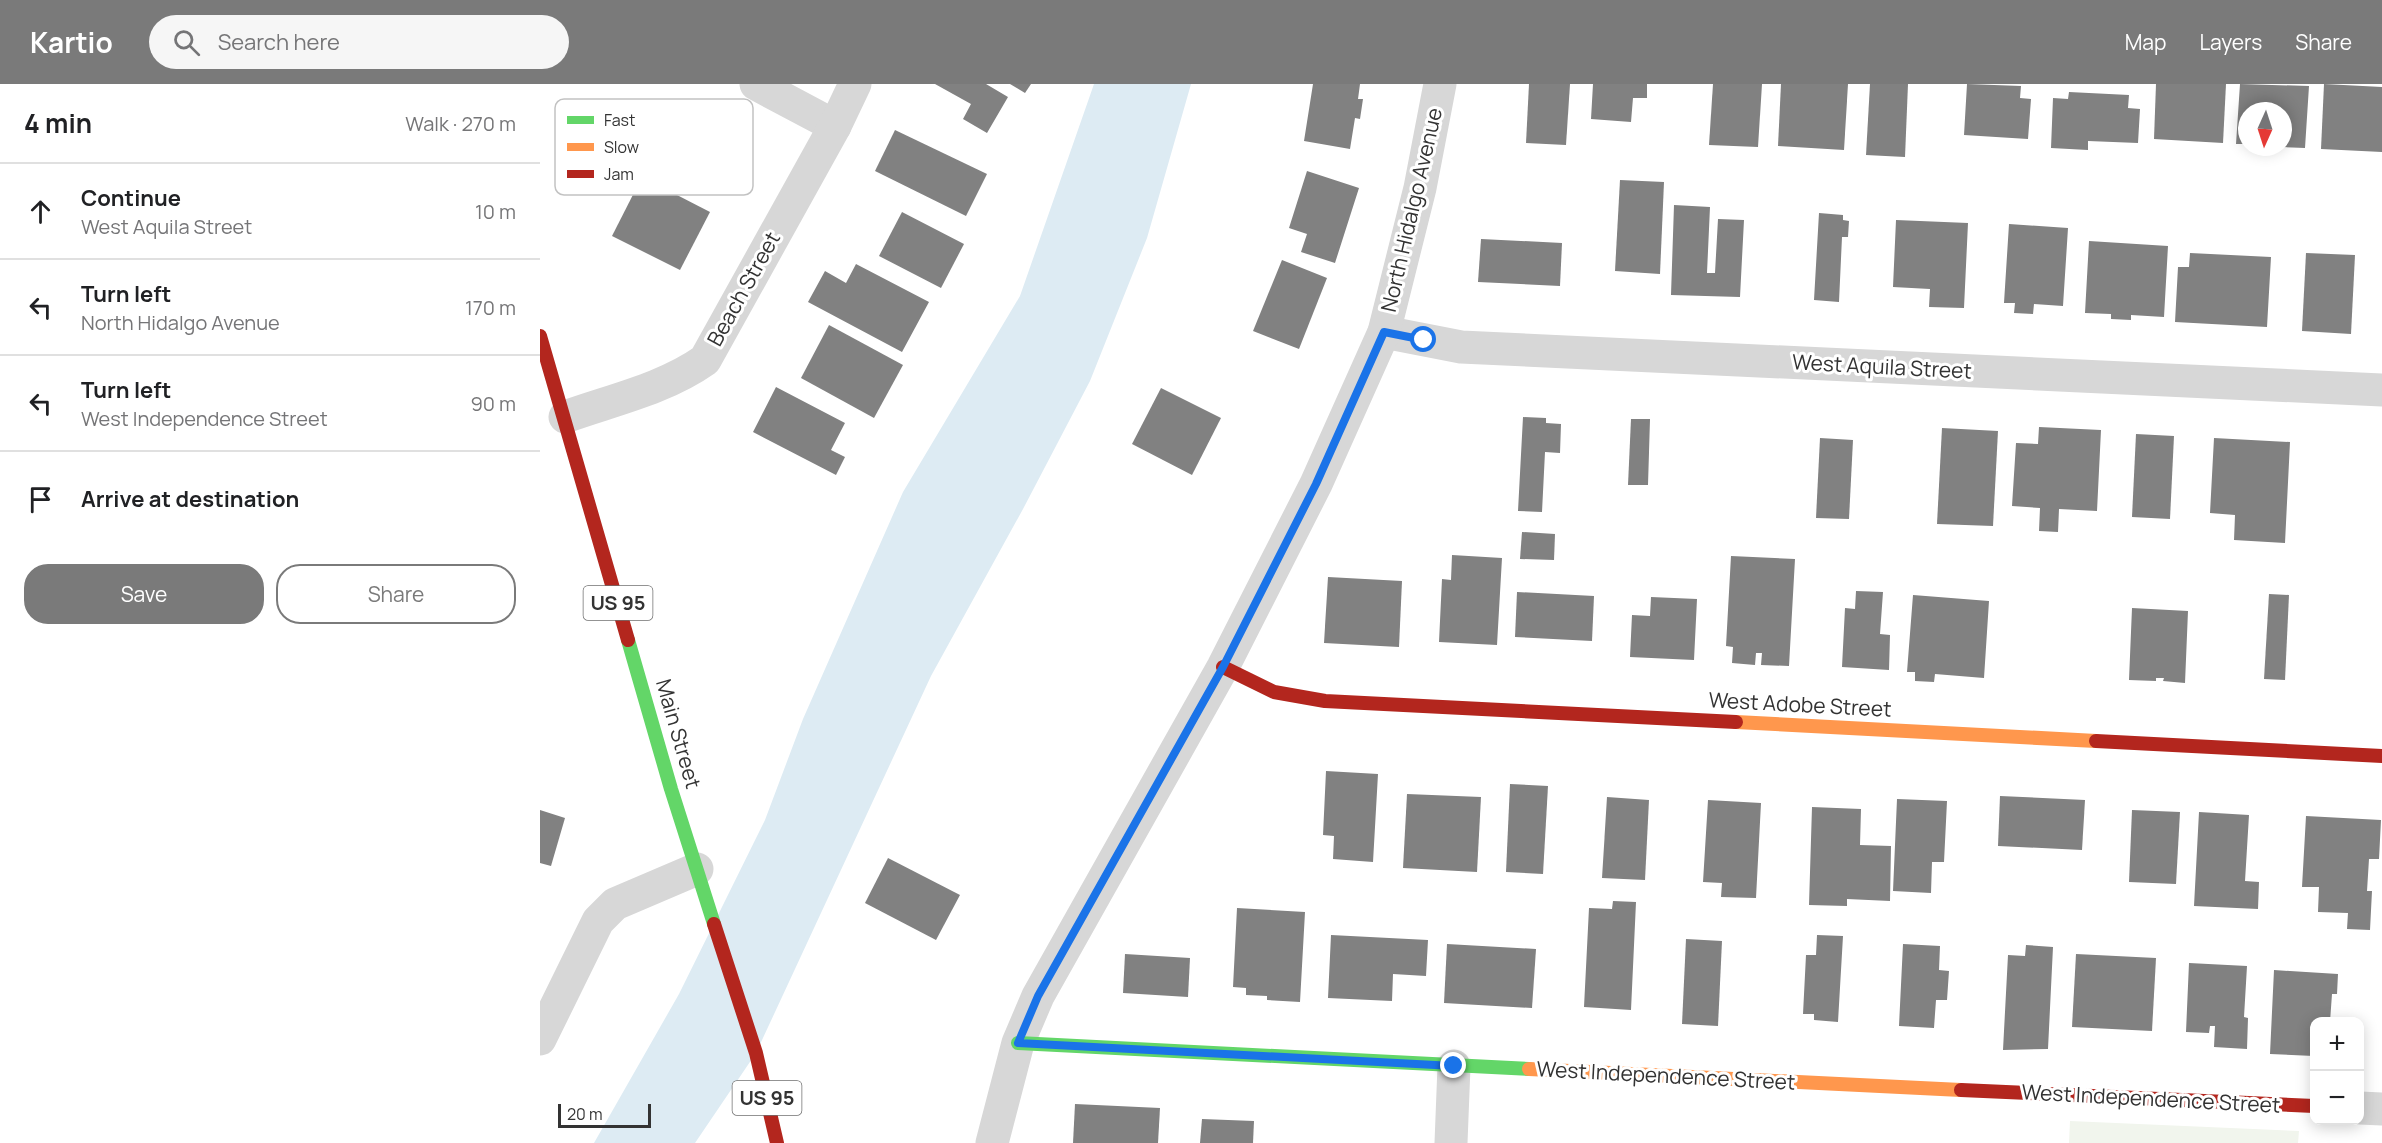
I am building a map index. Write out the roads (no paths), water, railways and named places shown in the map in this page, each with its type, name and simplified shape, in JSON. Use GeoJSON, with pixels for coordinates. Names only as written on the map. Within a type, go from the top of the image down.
{"type":"FeatureCollection","features":[{"type":"Feature","properties":{"kind":"main road","name":"Main Street"},"geometry":{"type":"LineString","coordinates":[[540,336],[671,789],[756,1053],[777,1143]]}},
{"type":"Feature","properties":{"kind":"main road","name":"West Adobe Street"},"geometry":{"type":"LineString","coordinates":[[1223,667],[1274,692],[1325,701],[2382,756]]}},
{"type":"Feature","properties":{"kind":"main road","name":"West Independence Street"},"geometry":{"type":"LineString","coordinates":[[1018,1043],[1454,1066],[2310,1106]]}},
{"type":"Feature","properties":{"kind":"street"},"geometry":{"type":"LineString","coordinates":[[756,84],[836,126]]}},
{"type":"Feature","properties":{"kind":"street","name":"Beach Street"},"geometry":{"type":"LineString","coordinates":[[565,417],[664,382],[705,360],[836,126],[855,84]]}},
{"type":"Feature","properties":{"kind":"street","name":"North Hidalgo Avenue"},"geometry":{"type":"LineString","coordinates":[[992,1143],[1018,1043],[1038,996],[1223,667],[1316,484],[1384,332],[1420,188],[1440,84]]}},
{"type":"Feature","properties":{"kind":"street","name":"West Aquila Street"},"geometry":{"type":"LineString","coordinates":[[1384,332],[1461,347],[2382,390]]}},
{"type":"Feature","properties":{"kind":"street"},"geometry":{"type":"LineString","coordinates":[[540,1039],[598,921],[615,904],[698,869]]}},
{"type":"Feature","properties":{"kind":"street"},"geometry":{"type":"LineString","coordinates":[[1451,1143],[1454,1066]]}},
{"type":"Feature","properties":{"kind":"street"},"geometry":{"type":"LineString","coordinates":[[2364,1108],[2382,1109]]}}]}
